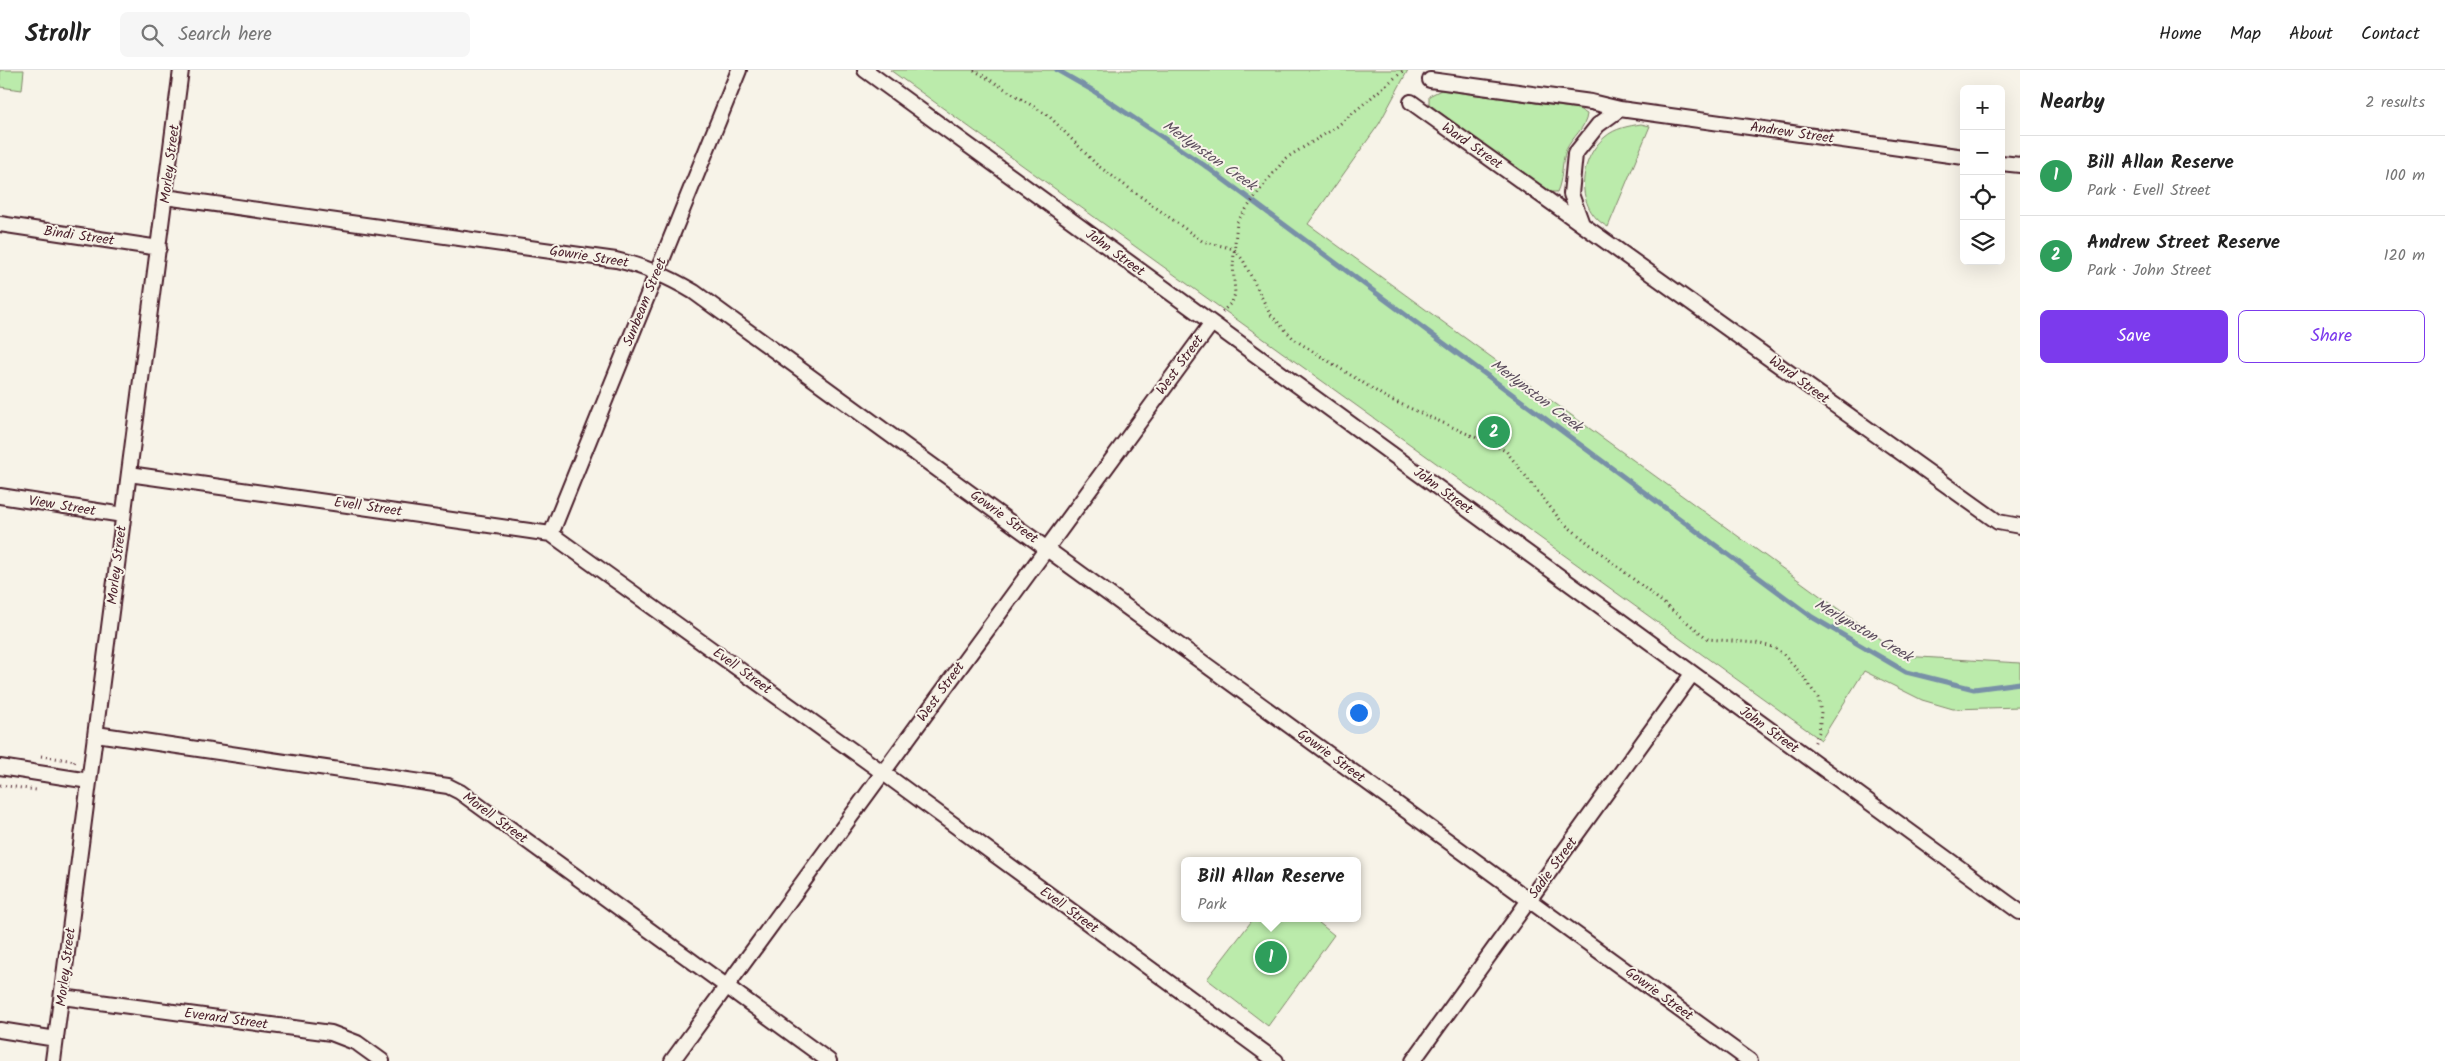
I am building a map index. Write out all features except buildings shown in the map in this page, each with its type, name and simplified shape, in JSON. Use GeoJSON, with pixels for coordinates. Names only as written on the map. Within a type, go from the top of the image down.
{"type":"FeatureCollection","features":[{"type":"Feature","properties":{"kind":"street","name":"Morley Street"},"geometry":{"type":"LineString","coordinates":[[53,1061],[182,70]]}},
{"type":"Feature","properties":{"kind":"street","name":"Sunbeam Street"},"geometry":{"type":"LineString","coordinates":[[550,534],[739,70]]}},
{"type":"Feature","properties":{"kind":"street","name":"John Street"},"geometry":{"type":"LineString","coordinates":[[865,70],[2020,912]]}},
{"type":"Feature","properties":{"kind":"street","name":"Andrew Street"},"geometry":{"type":"LineString","coordinates":[[1430,80],[1591,102],[1620,109],[1960,156]]}},
{"type":"Feature","properties":{"kind":"street","name":"Ward Street"},"geometry":{"type":"LineString","coordinates":[[1411,102],[1998,522],[2020,526]]}},
{"type":"Feature","properties":{"kind":"street"},"geometry":{"type":"LineString","coordinates":[[1582,224],[1571,194],[1575,154],[1598,125],[1620,109]]}},
{"type":"Feature","properties":{"kind":"street"},"geometry":{"type":"LineString","coordinates":[[2005,163],[2020,165]]}},
{"type":"Feature","properties":{"kind":"street","name":"Gowrie Street"},"geometry":{"type":"LineString","coordinates":[[165,197],[616,260],[658,272],[694,292],[1750,1061]]}},
{"type":"Feature","properties":{"kind":"street","name":"Bindi Street"},"geometry":{"type":"LineString","coordinates":[[0,224],[159,248]]}},
{"type":"Feature","properties":{"kind":"street","name":"West Street"},"geometry":{"type":"LineString","coordinates":[[672,1061],[1211,324]]}},
{"type":"Feature","properties":{"kind":"street","name":"Evell Street"},"geometry":{"type":"LineString","coordinates":[[129,474],[550,534],[882,772],[1276,1061]]}},
{"type":"Feature","properties":{"kind":"street","name":"View Street"},"geometry":{"type":"LineString","coordinates":[[0,496],[123,515]]}},
{"type":"Feature","properties":{"kind":"street","name":"Sadie Street"},"geometry":{"type":"LineString","coordinates":[[1413,1061],[1692,674]]}},
{"type":"Feature","properties":{"kind":"street","name":"Morell Street"},"geometry":{"type":"LineString","coordinates":[[96,734],[448,786],[468,798],[829,1061]]}},
{"type":"Feature","properties":{"kind":"street"},"geometry":{"type":"LineString","coordinates":[[0,767],[89,781]]}},
{"type":"Feature","properties":{"kind":"street","name":"Everard Street"},"geometry":{"type":"LineString","coordinates":[[62,996],[331,1033],[357,1043],[382,1061]]}},
{"type":"Feature","properties":{"kind":"street"},"geometry":{"type":"LineString","coordinates":[[0,1030],[56,1039]]}},
{"type":"Feature","properties":{"kind":"path"},"geometry":{"type":"LineString","coordinates":[[974,70],[1049,116],[1097,165],[1202,241],[1234,249],[1243,260],[1270,314],[1295,340],[1387,398],[1506,451],[1560,521],[1708,638],[1773,647],[1783,654],[1803,676],[1818,698],[1821,712],[1819,732],[1806,756]]}},
{"type":"Feature","properties":{"kind":"path"},"geometry":{"type":"LineString","coordinates":[[1211,324],[1232,302],[1235,294],[1234,249],[1236,222],[1263,186],[1286,158],[1335,128],[1404,70]]}},
{"type":"Feature","properties":{"kind":"green space"},"geometry":{"type":"Polygon","coordinates":[[[0,70],[24,70],[22,90],[0,87],[0,70]]]}},
{"type":"Feature","properties":{"kind":"green space"},"geometry":{"type":"Polygon","coordinates":[[[890,70],[1408,70],[1379,124],[1308,224],[1903,656],[2020,663],[2020,707],[1953,709],[1922,700],[1864,671],[1821,740],[890,70]]]}},
{"type":"Feature","properties":{"kind":"green space"},"geometry":{"type":"Polygon","coordinates":[[[1441,90],[1579,109],[1587,114],[1584,124],[1566,150],[1557,192],[1548,192],[1429,104],[1429,96],[1441,90]]]}},
{"type":"Feature","properties":{"kind":"green space"},"geometry":{"type":"Polygon","coordinates":[[[1641,124],[1650,126],[1608,227],[1597,219],[1589,208],[1585,196],[1585,170],[1596,146],[1605,137],[1618,129],[1641,124]]]}},
{"type":"Feature","properties":{"kind":"green space"},"geometry":{"type":"Polygon","coordinates":[[[1251,922],[1318,922],[1334,935],[1268,1026],[1207,979],[1251,922]]]}},
{"type":"Feature","properties":{"kind":"waterway","name":"Merlynston Creek"},"geometry":{"type":"LineString","coordinates":[[1057,70],[1092,90],[1204,165],[1812,617],[1906,672],[1974,689],[2020,683]]}},
{"type":"Feature","properties":{"kind":"place","name":"Andrew Street Reserve"},"geometry":{"type":"Point","coordinates":[1494,432]}},
{"type":"Feature","properties":{"kind":"place","name":"Bill Allan Reserve"},"geometry":{"type":"Point","coordinates":[1271,957]}}]}
